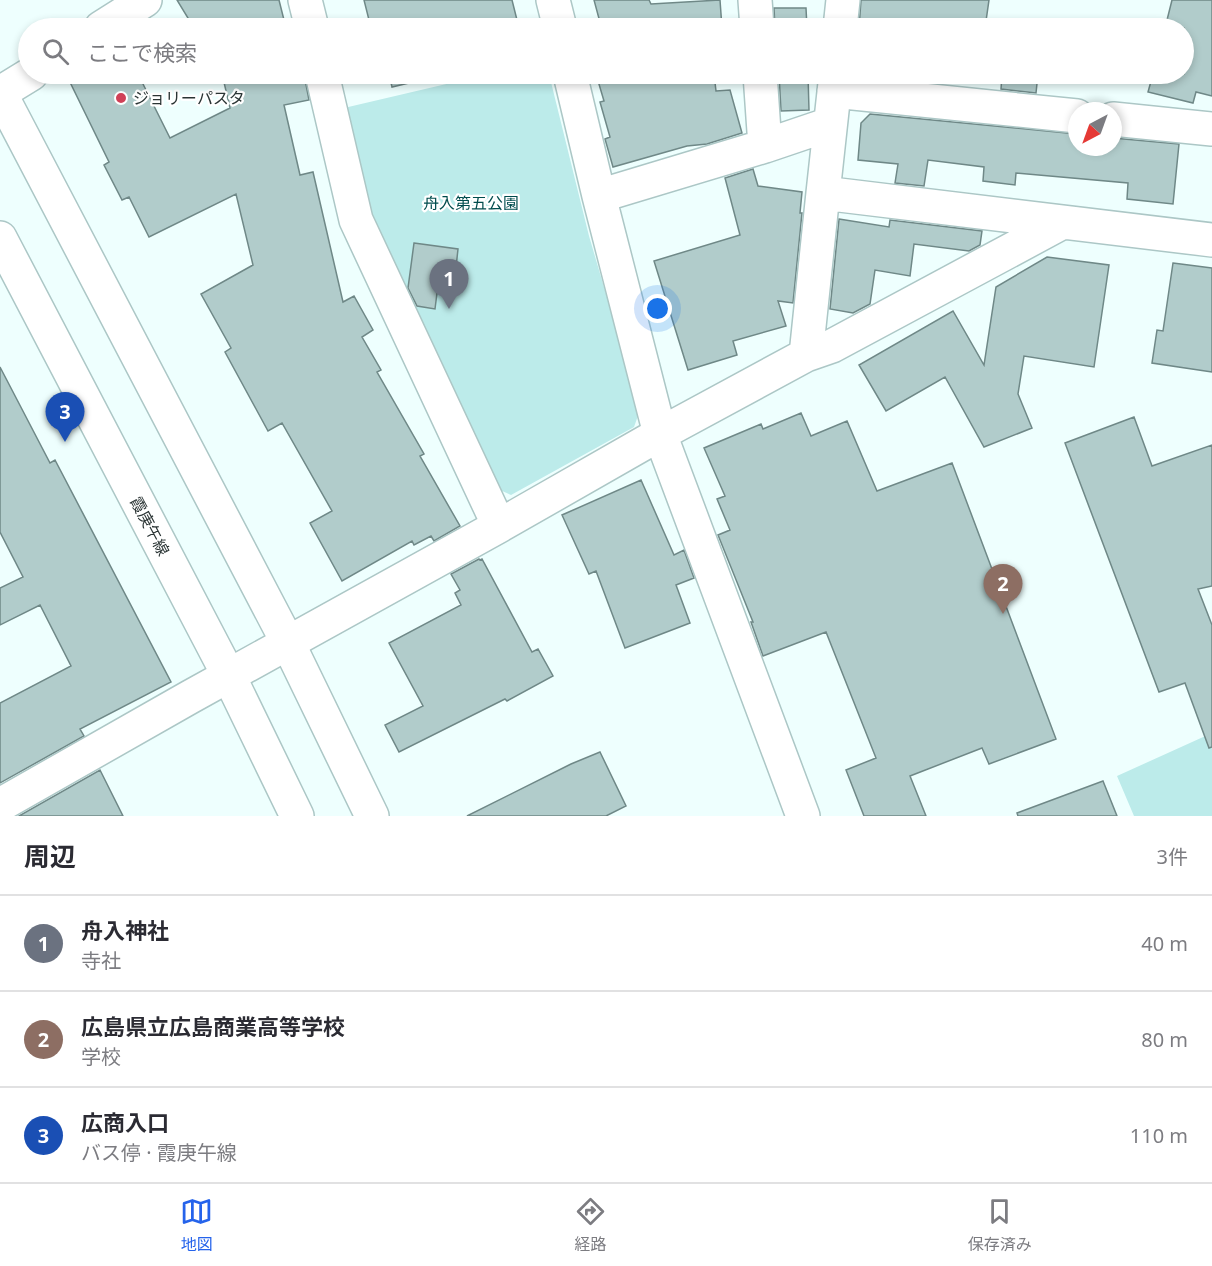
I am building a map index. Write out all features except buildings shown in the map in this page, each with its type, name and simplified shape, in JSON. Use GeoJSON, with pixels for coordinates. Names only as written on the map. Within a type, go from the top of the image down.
{"type":"FeatureCollection","features":[{"type":"Feature","properties":{"kind":"street"},"geometry":{"type":"LineString","coordinates":[[117,18],[145,0]]}},
{"type":"Feature","properties":{"kind":"street"},"geometry":{"type":"LineString","coordinates":[[305,0],[310,18]]}},
{"type":"Feature","properties":{"kind":"street"},"geometry":{"type":"LineString","coordinates":[[553,0],[558,18]]}},
{"type":"Feature","properties":{"kind":"street"},"geometry":{"type":"LineString","coordinates":[[755,0],[756,18]]}},
{"type":"Feature","properties":{"kind":"street"},"geometry":{"type":"LineString","coordinates":[[841,18],[843,0]]}},
{"type":"Feature","properties":{"kind":"street"},"geometry":{"type":"LineString","coordinates":[[18,82],[0,93],[288,643],[372,816]]}},
{"type":"Feature","properties":{"kind":"street"},"geometry":{"type":"LineString","coordinates":[[324,84],[356,219],[500,525]]}},
{"type":"Feature","properties":{"kind":"street"},"geometry":{"type":"LineString","coordinates":[[572,84],[660,434],[803,816]]}},
{"type":"Feature","properties":{"kind":"street"},"geometry":{"type":"LineString","coordinates":[[761,84],[765,146]]}},
{"type":"Feature","properties":{"kind":"street"},"geometry":{"type":"LineString","coordinates":[[806,355],[835,84]]}},
{"type":"Feature","properties":{"kind":"street"},"geometry":{"type":"LineString","coordinates":[[849,84],[1068,115]]}},
{"type":"Feature","properties":{"kind":"street"},"geometry":{"type":"LineString","coordinates":[[1122,121],[1212,129]]}},
{"type":"Feature","properties":{"kind":"street"},"geometry":{"type":"LineString","coordinates":[[599,196],[830,124]]}},
{"type":"Feature","properties":{"kind":"street"},"geometry":{"type":"LineString","coordinates":[[823,193],[1212,240]]}},
{"type":"Feature","properties":{"kind":"street"},"geometry":{"type":"LineString","coordinates":[[0,806],[660,434],[806,355],[832,346],[1063,222]]}},
{"type":"Feature","properties":{"kind":"street","name":"霞庚午線"},"geometry":{"type":"LineString","coordinates":[[0,238],[228,676],[297,816]]}},
{"type":"Feature","properties":{"kind":"green space","name":"舟入第五公園"},"geometry":{"type":"Polygon","coordinates":[[[446,84],[551,84],[589,236],[640,410],[634,427],[511,495],[500,490],[371,242],[344,108],[446,84]]]}},
{"type":"Feature","properties":{"kind":"green space"},"geometry":{"type":"Polygon","coordinates":[[[1212,733],[1212,816],[1134,816],[1117,776],[1212,733]]]}},
{"type":"Feature","properties":{"kind":"place","name":"ジョリーパスタ"},"geometry":{"type":"Point","coordinates":[121,98]}},
{"type":"Feature","properties":{"kind":"place","name":"舟入神社"},"geometry":{"type":"Point","coordinates":[449,309]}},
{"type":"Feature","properties":{"kind":"place","name":"広商入口"},"geometry":{"type":"Point","coordinates":[65,442]}},
{"type":"Feature","properties":{"kind":"place","name":"広島県立広島商業高等学校"},"geometry":{"type":"Point","coordinates":[1003,614]}}]}
